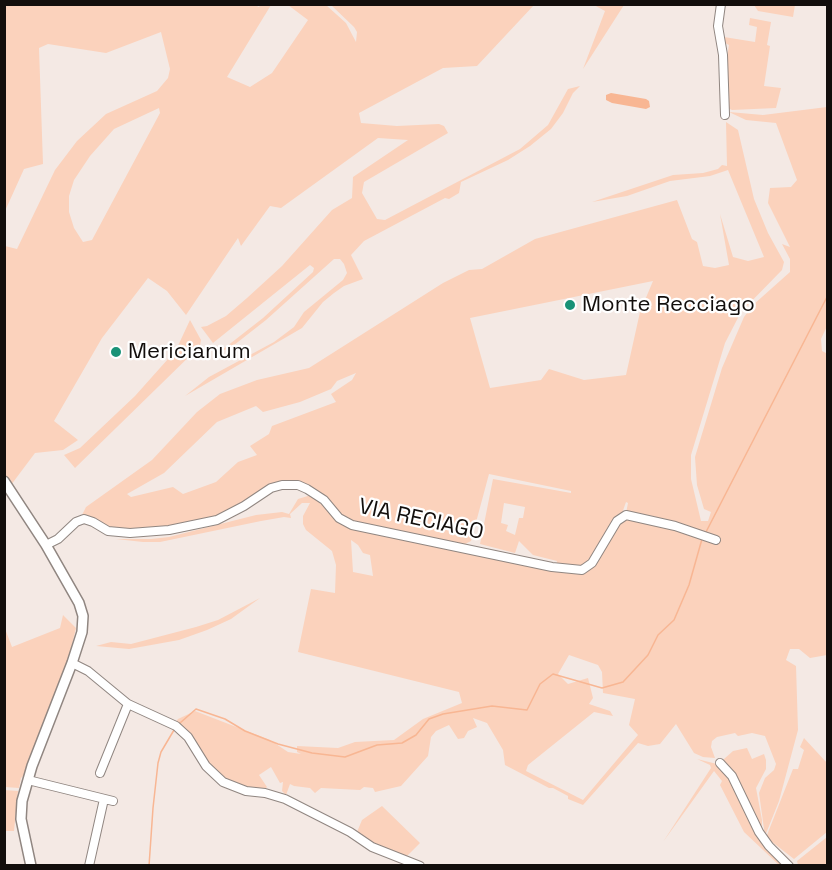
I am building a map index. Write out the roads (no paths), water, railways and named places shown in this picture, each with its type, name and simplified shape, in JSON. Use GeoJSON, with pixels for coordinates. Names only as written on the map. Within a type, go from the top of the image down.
{"type":"FeatureCollection","features":[{"type":"Feature","properties":{"kind":"main road"},"geometry":{"type":"LineString","coordinates":[[4,481],[47,544],[79,603],[83,616],[82,632],[72,663],[22,801],[21,819],[31,866]]}},
{"type":"Feature","properties":{"kind":"street"},"geometry":{"type":"LineString","coordinates":[[722,4],[718,26],[723,55],[725,115]]}},
{"type":"Feature","properties":{"kind":"street","name":"VIA RECIAGO"},"geometry":{"type":"LineString","coordinates":[[47,544],[58,538],[76,522],[84,519],[108,531],[130,533],[169,530],[217,520],[271,488],[282,485],[298,485],[307,489],[324,500],[339,518],[352,525],[552,567],[582,570],[592,563],[617,521],[626,515],[644,518],[716,540]]}},
{"type":"Feature","properties":{"kind":"street"},"geometry":{"type":"LineString","coordinates":[[72,663],[88,671],[128,704],[183,731],[206,766],[223,782],[246,791],[275,795],[285,799],[350,832],[372,847],[420,866]]}},
{"type":"Feature","properties":{"kind":"street"},"geometry":{"type":"LineString","coordinates":[[100,773],[128,704]]}},
{"type":"Feature","properties":{"kind":"street"},"geometry":{"type":"LineString","coordinates":[[720,763],[732,776],[759,832],[789,866]]}},
{"type":"Feature","properties":{"kind":"street"},"geometry":{"type":"LineString","coordinates":[[28,780],[113,801]]}},
{"type":"Feature","properties":{"kind":"street"},"geometry":{"type":"LineString","coordinates":[[89,866],[104,799]]}},
{"type":"Feature","properties":{"kind":"waterway"},"geometry":{"type":"LineString","coordinates":[[706,532],[828,295]]}},
{"type":"Feature","properties":{"kind":"waterway"},"geometry":{"type":"LineString","coordinates":[[180,723],[196,709],[225,719],[245,731],[278,744],[312,753],[345,757],[377,745],[402,743],[416,735],[429,719],[443,714],[492,706],[527,710],[540,684],[553,674],[602,688],[623,682],[648,655],[658,635],[674,620],[689,585],[702,539]]}},
{"type":"Feature","properties":{"kind":"waterway"},"geometry":{"type":"LineString","coordinates":[[149,866],[158,763],[161,752],[174,730]]}},
{"type":"Feature","properties":{"kind":"place","name":"Monte Recciago"},"geometry":{"type":"Point","coordinates":[570,305]}},
{"type":"Feature","properties":{"kind":"place","name":"Mericianum"},"geometry":{"type":"Point","coordinates":[116,352]}}]}
